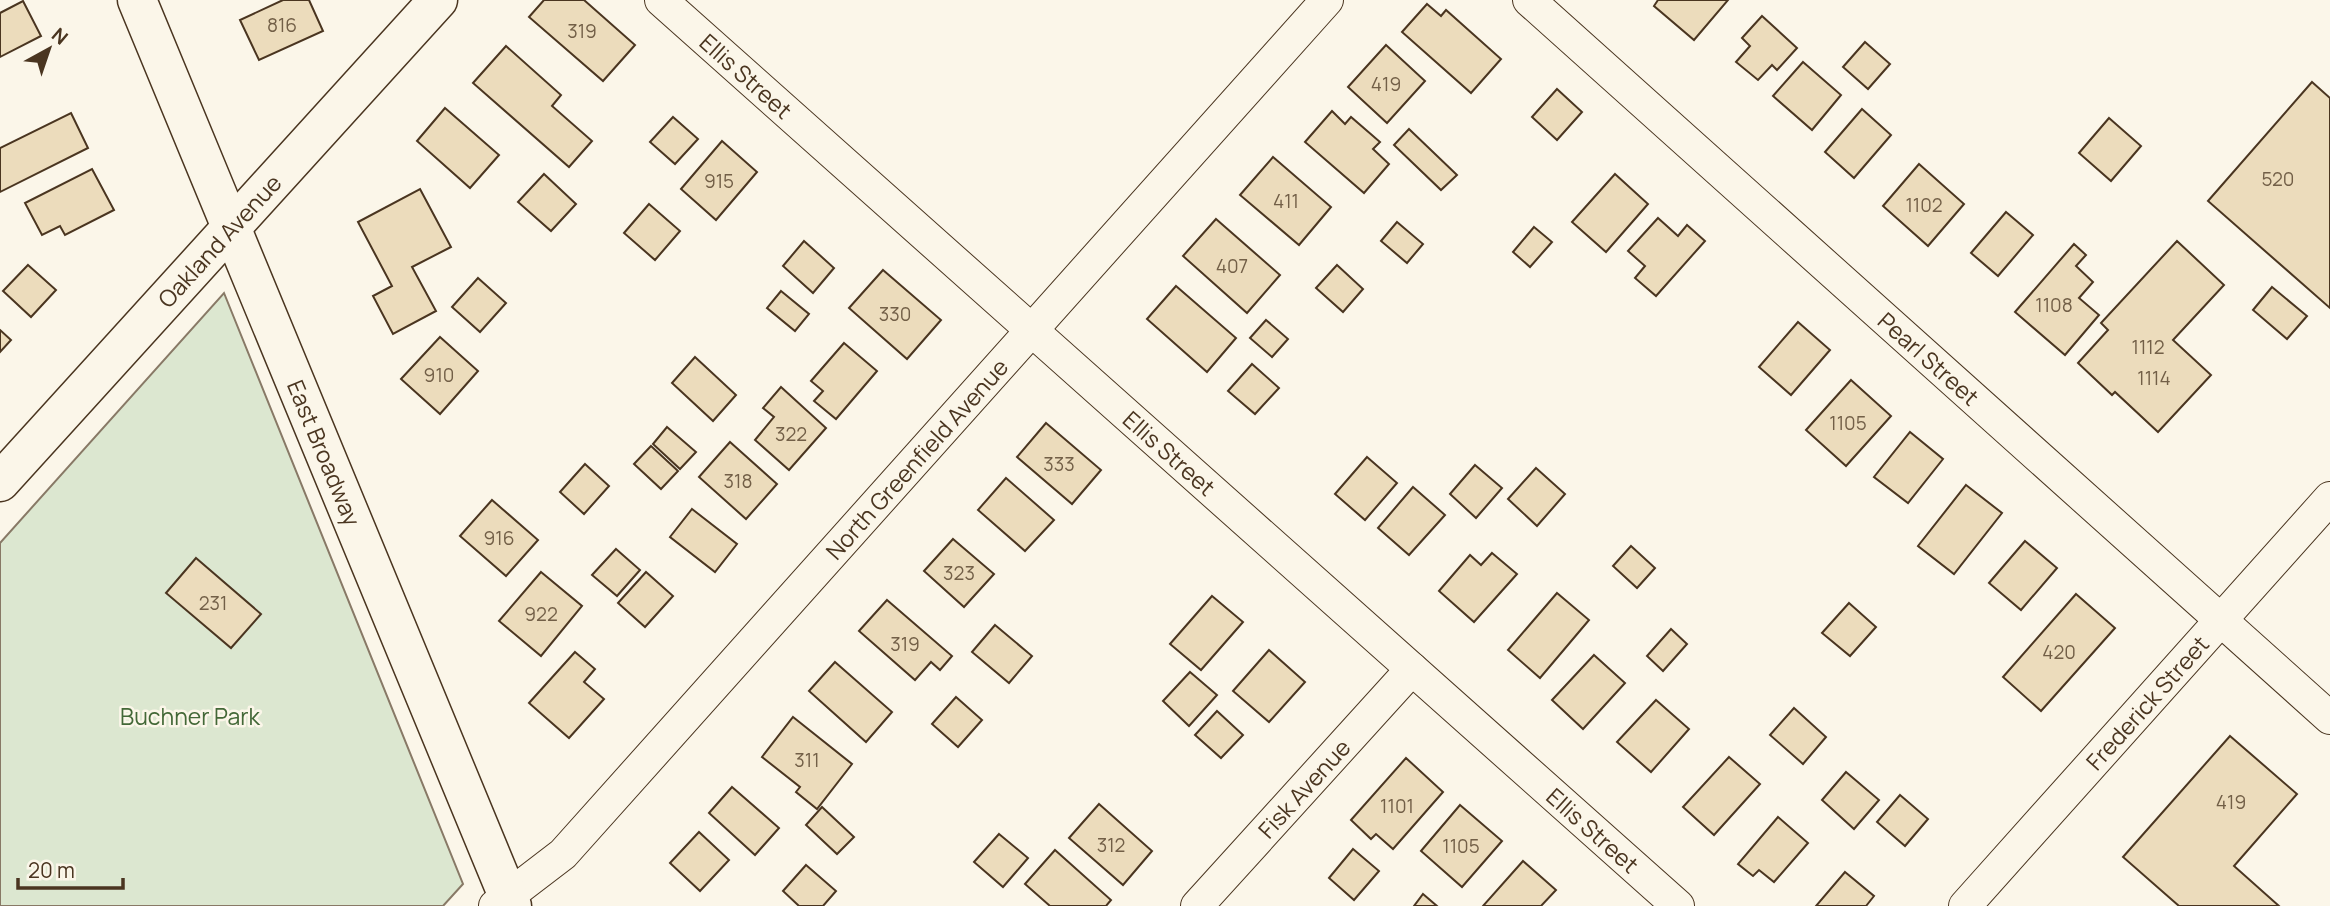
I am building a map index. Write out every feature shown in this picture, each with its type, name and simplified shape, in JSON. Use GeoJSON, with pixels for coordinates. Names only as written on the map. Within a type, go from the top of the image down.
{"type":"FeatureCollection","features":[{"type":"Feature","properties":{"kind":"main road","name":"East Broadway"},"geometry":{"type":"LineString","coordinates":[[137,0],[232,226],[505,903]]}},
{"type":"Feature","properties":{"kind":"main road","name":"Oakland Avenue"},"geometry":{"type":"LineString","coordinates":[[0,482],[438,0]]}},
{"type":"Feature","properties":{"kind":"street","name":"Ellis Street"},"geometry":{"type":"LineString","coordinates":[[661,0],[1678,906]]}},
{"type":"Feature","properties":{"kind":"street","name":"North Greenfield Avenue"},"geometry":{"type":"LineString","coordinates":[[505,903],[564,854],[1327,0]]}},
{"type":"Feature","properties":{"kind":"street","name":"Pearl Street"},"geometry":{"type":"LineString","coordinates":[[1529,0],[2222,618],[2330,718]]}},
{"type":"Feature","properties":{"kind":"street","name":"Frederick Street"},"geometry":{"type":"LineString","coordinates":[[1965,906],[2330,498]]}},
{"type":"Feature","properties":{"kind":"street","name":"Fisk Avenue"},"geometry":{"type":"LineString","coordinates":[[1197,906],[1412,669]]}},
{"type":"Feature","properties":{"kind":"green space","name":"Buchner Park"},"geometry":{"type":"Polygon","coordinates":[[[224,293],[463,884],[443,906],[0,906],[0,543],[224,293]]]}},
{"type":"Feature","properties":{"kind":"building"},"geometry":{"type":"Polygon","coordinates":[[[283,0],[309,0],[323,31],[259,60],[240,20],[283,0]]]}},
{"type":"Feature","properties":{"kind":"building"},"geometry":{"type":"Polygon","coordinates":[[[544,0],[584,0],[635,45],[603,81],[529,17],[544,0]]]}},
{"type":"Feature","properties":{"kind":"building"},"geometry":{"type":"Polygon","coordinates":[[[1658,0],[1728,0],[1694,40],[1654,6],[1658,0]]]}},
{"type":"Feature","properties":{"kind":"building"},"geometry":{"type":"Polygon","coordinates":[[[23,1],[41,36],[0,57],[0,13],[23,1]]]}},
{"type":"Feature","properties":{"kind":"building"},"geometry":{"type":"Polygon","coordinates":[[[1427,4],[1441,16],[1446,10],[1501,59],[1471,93],[1402,32],[1427,4]]]}},
{"type":"Feature","properties":{"kind":"building"},"geometry":{"type":"Polygon","coordinates":[[[1762,16],[1797,48],[1777,70],[1772,65],[1758,80],[1736,62],[1750,46],[1742,38],[1762,16]]]}},
{"type":"Feature","properties":{"kind":"building"},"geometry":{"type":"Polygon","coordinates":[[[1865,42],[1890,64],[1868,89],[1843,67],[1865,42]]]}},
{"type":"Feature","properties":{"kind":"building"},"geometry":{"type":"Polygon","coordinates":[[[1386,45],[1425,81],[1387,123],[1348,87],[1386,45]]]}},
{"type":"Feature","properties":{"kind":"building"},"geometry":{"type":"Polygon","coordinates":[[[506,46],[561,95],[552,106],[592,141],[569,167],[473,83],[506,46]]]}},
{"type":"Feature","properties":{"kind":"building"},"geometry":{"type":"Polygon","coordinates":[[[1803,62],[1841,95],[1812,130],[1773,96],[1803,62]]]}},
{"type":"Feature","properties":{"kind":"building"},"geometry":{"type":"Polygon","coordinates":[[[2312,82],[2330,98],[2330,308],[2208,201],[2312,82]]]}},
{"type":"Feature","properties":{"kind":"building"},"geometry":{"type":"Polygon","coordinates":[[[1557,89],[1582,112],[1557,140],[1532,117],[1557,89]]]}},
{"type":"Feature","properties":{"kind":"building"},"geometry":{"type":"Polygon","coordinates":[[[445,108],[499,155],[470,188],[417,141],[445,108]]]}},
{"type":"Feature","properties":{"kind":"building"},"geometry":{"type":"Polygon","coordinates":[[[1862,109],[1891,135],[1854,178],[1825,152],[1862,109]]]}},
{"type":"Feature","properties":{"kind":"building"},"geometry":{"type":"Polygon","coordinates":[[[1332,111],[1345,124],[1351,117],[1380,142],[1373,149],[1389,164],[1364,193],[1305,142],[1332,111]]]}},
{"type":"Feature","properties":{"kind":"building"},"geometry":{"type":"Polygon","coordinates":[[[71,113],[88,148],[0,192],[0,148],[71,113]]]}},
{"type":"Feature","properties":{"kind":"building"},"geometry":{"type":"Polygon","coordinates":[[[673,117],[698,139],[675,164],[650,142],[673,117]]]}},
{"type":"Feature","properties":{"kind":"building"},"geometry":{"type":"Polygon","coordinates":[[[2109,118],[2141,146],[2111,181],[2079,153],[2109,118]]]}},
{"type":"Feature","properties":{"kind":"building"},"geometry":{"type":"Polygon","coordinates":[[[1409,129],[1457,175],[1441,190],[1394,145],[1409,129]]]}},
{"type":"Feature","properties":{"kind":"building"},"geometry":{"type":"Polygon","coordinates":[[[722,141],[757,172],[716,220],[681,189],[722,141]]]}},
{"type":"Feature","properties":{"kind":"building"},"geometry":{"type":"Polygon","coordinates":[[[1273,157],[1331,207],[1299,245],[1240,195],[1273,157]]]}},
{"type":"Feature","properties":{"kind":"building"},"geometry":{"type":"Polygon","coordinates":[[[1919,164],[1964,204],[1928,246],[1883,206],[1919,164]]]}},
{"type":"Feature","properties":{"kind":"building"},"geometry":{"type":"Polygon","coordinates":[[[92,169],[114,210],[65,235],[60,226],[42,235],[25,203],[92,169]]]}},
{"type":"Feature","properties":{"kind":"building"},"geometry":{"type":"Polygon","coordinates":[[[544,174],[576,204],[551,231],[518,202],[544,174]]]}},
{"type":"Feature","properties":{"kind":"building"},"geometry":{"type":"Polygon","coordinates":[[[1615,174],[1648,204],[1606,252],[1572,222],[1615,174]]]}},
{"type":"Feature","properties":{"kind":"building"},"geometry":{"type":"Polygon","coordinates":[[[420,189],[451,247],[412,267],[436,311],[393,334],[373,296],[392,286],[358,222],[420,189]]]}},
{"type":"Feature","properties":{"kind":"building"},"geometry":{"type":"Polygon","coordinates":[[[649,204],[680,231],[655,260],[624,233],[649,204]]]}},
{"type":"Feature","properties":{"kind":"building"},"geometry":{"type":"Polygon","coordinates":[[[2006,212],[2033,235],[1998,276],[1971,253],[2006,212]]]}},
{"type":"Feature","properties":{"kind":"building"},"geometry":{"type":"Polygon","coordinates":[[[1658,218],[1678,236],[1687,225],[1705,241],[1656,296],[1635,278],[1645,266],[1628,251],[1658,218]]]}},
{"type":"Feature","properties":{"kind":"building"},"geometry":{"type":"Polygon","coordinates":[[[1216,219],[1280,275],[1247,313],[1183,256],[1216,219]]]}},
{"type":"Feature","properties":{"kind":"building"},"geometry":{"type":"Polygon","coordinates":[[[1397,222],[1423,244],[1407,263],[1381,241],[1397,222]]]}},
{"type":"Feature","properties":{"kind":"building"},"geometry":{"type":"Polygon","coordinates":[[[1534,227],[1552,242],[1530,267],[1513,252],[1534,227]]]}},
{"type":"Feature","properties":{"kind":"building"},"geometry":{"type":"Polygon","coordinates":[[[804,241],[834,268],[813,293],[783,266],[804,241]]]}},
{"type":"Feature","properties":{"kind":"building"},"geometry":{"type":"Polygon","coordinates":[[[2177,241],[2224,285],[2173,340],[2211,375],[2158,432],[2115,392],[2112,395],[2078,363],[2108,330],[2101,323],[2177,241]]]}},
{"type":"Feature","properties":{"kind":"building"},"geometry":{"type":"Polygon","coordinates":[[[2074,244],[2086,255],[2076,266],[2093,282],[2079,298],[2099,315],[2065,355],[2015,312],[2074,244]]]}},
{"type":"Feature","properties":{"kind":"building"},"geometry":{"type":"Polygon","coordinates":[[[28,265],[56,290],[31,317],[3,291],[28,265]]]}},
{"type":"Feature","properties":{"kind":"building"},"geometry":{"type":"Polygon","coordinates":[[[1337,265],[1363,289],[1343,312],[1316,288],[1337,265]]]}},
{"type":"Feature","properties":{"kind":"building"},"geometry":{"type":"Polygon","coordinates":[[[883,270],[941,320],[907,359],[849,308],[883,270]]]}},
{"type":"Feature","properties":{"kind":"building"},"geometry":{"type":"Polygon","coordinates":[[[478,278],[506,303],[480,332],[452,307],[478,278]]]}},
{"type":"Feature","properties":{"kind":"building"},"geometry":{"type":"Polygon","coordinates":[[[1176,286],[1236,338],[1207,372],[1147,319],[1176,286]]]}},
{"type":"Feature","properties":{"kind":"building"},"geometry":{"type":"Polygon","coordinates":[[[2272,287],[2307,316],[2287,339],[2253,310],[2272,287]]]}},
{"type":"Feature","properties":{"kind":"building"},"geometry":{"type":"Polygon","coordinates":[[[781,291],[809,314],[795,331],[767,308],[781,291]]]}},
{"type":"Feature","properties":{"kind":"building"},"geometry":{"type":"Polygon","coordinates":[[[1266,320],[1288,339],[1272,357],[1250,338],[1266,320]]]}},
{"type":"Feature","properties":{"kind":"building"},"geometry":{"type":"Polygon","coordinates":[[[1798,322],[1830,350],[1791,395],[1759,367],[1798,322]]]}},
{"type":"Feature","properties":{"kind":"building"},"geometry":{"type":"Polygon","coordinates":[[[0,330],[11,340],[0,352],[0,330]]]}},
{"type":"Feature","properties":{"kind":"building"},"geometry":{"type":"Polygon","coordinates":[[[440,337],[478,371],[440,414],[401,379],[440,337]]]}},
{"type":"Feature","properties":{"kind":"building"},"geometry":{"type":"Polygon","coordinates":[[[844,343],[877,371],[836,419],[814,401],[823,391],[811,381],[844,343]]]}},
{"type":"Feature","properties":{"kind":"building"},"geometry":{"type":"Polygon","coordinates":[[[695,357],[736,395],[713,421],[672,383],[695,357]]]}},
{"type":"Feature","properties":{"kind":"building"},"geometry":{"type":"Polygon","coordinates":[[[1252,364],[1279,388],[1255,414],[1228,391],[1252,364]]]}},
{"type":"Feature","properties":{"kind":"building"},"geometry":{"type":"Polygon","coordinates":[[[1851,380],[1891,416],[1846,466],[1806,430],[1851,380]]]}},
{"type":"Feature","properties":{"kind":"building"},"geometry":{"type":"Polygon","coordinates":[[[781,387],[826,428],[789,470],[755,440],[774,417],[763,408],[781,387]]]}},
{"type":"Feature","properties":{"kind":"building"},"geometry":{"type":"Polygon","coordinates":[[[1046,423],[1101,470],[1072,504],[1017,457],[1046,423]]]}},
{"type":"Feature","properties":{"kind":"building"},"geometry":{"type":"Polygon","coordinates":[[[667,427],[696,452],[680,469],[653,444],[667,427]]]}},
{"type":"Feature","properties":{"kind":"building"},"geometry":{"type":"Polygon","coordinates":[[[1910,432],[1943,459],[1908,503],[1874,477],[1910,432]]]}},
{"type":"Feature","properties":{"kind":"building"},"geometry":{"type":"Polygon","coordinates":[[[730,442],[777,484],[746,519],[699,477],[730,442]]]}},
{"type":"Feature","properties":{"kind":"building"},"geometry":{"type":"Polygon","coordinates":[[[651,446],[678,471],[661,489],[634,464],[651,446]]]}},
{"type":"Feature","properties":{"kind":"building"},"geometry":{"type":"Polygon","coordinates":[[[1367,457],[1397,483],[1365,520],[1335,494],[1367,457]]]}},
{"type":"Feature","properties":{"kind":"building"},"geometry":{"type":"Polygon","coordinates":[[[585,464],[609,486],[584,514],[560,492],[585,464]]]}},
{"type":"Feature","properties":{"kind":"building"},"geometry":{"type":"Polygon","coordinates":[[[1475,465],[1502,488],[1476,518],[1450,494],[1475,465]]]}},
{"type":"Feature","properties":{"kind":"building"},"geometry":{"type":"Polygon","coordinates":[[[1536,468],[1565,494],[1537,526],[1508,499],[1536,468]]]}},
{"type":"Feature","properties":{"kind":"building"},"geometry":{"type":"Polygon","coordinates":[[[1006,478],[1054,520],[1025,551],[978,510],[1006,478]]]}},
{"type":"Feature","properties":{"kind":"building"},"geometry":{"type":"Polygon","coordinates":[[[1966,485],[2002,513],[1954,574],[1918,546],[1966,485]]]}},
{"type":"Feature","properties":{"kind":"building"},"geometry":{"type":"Polygon","coordinates":[[[1413,487],[1445,515],[1409,555],[1378,528],[1413,487]]]}},
{"type":"Feature","properties":{"kind":"building"},"geometry":{"type":"Polygon","coordinates":[[[492,500],[538,540],[506,576],[460,536],[492,500]]]}},
{"type":"Feature","properties":{"kind":"building"},"geometry":{"type":"Polygon","coordinates":[[[692,509],[737,544],[715,572],[670,537],[692,509]]]}},
{"type":"Feature","properties":{"kind":"building"},"geometry":{"type":"Polygon","coordinates":[[[953,539],[994,574],[964,607],[924,571],[953,539]]]}},
{"type":"Feature","properties":{"kind":"building"},"geometry":{"type":"Polygon","coordinates":[[[2025,541],[2057,568],[2021,610],[1989,583],[2025,541]]]}},
{"type":"Feature","properties":{"kind":"building"},"geometry":{"type":"Polygon","coordinates":[[[1631,546],[1655,568],[1637,588],[1613,566],[1631,546]]]}},
{"type":"Feature","properties":{"kind":"building"},"geometry":{"type":"Polygon","coordinates":[[[616,549],[640,570],[617,596],[592,575],[616,549]]]}},
{"type":"Feature","properties":{"kind":"building"},"geometry":{"type":"Polygon","coordinates":[[[1492,553],[1517,574],[1474,622],[1439,591],[1470,555],[1481,565],[1492,553]]]}},
{"type":"Feature","properties":{"kind":"building"},"geometry":{"type":"Polygon","coordinates":[[[196,558],[261,614],[231,648],[166,593],[196,558]]]}},
{"type":"Feature","properties":{"kind":"building"},"geometry":{"type":"Polygon","coordinates":[[[541,572],[582,606],[541,656],[499,621],[541,572]]]}},
{"type":"Feature","properties":{"kind":"building"},"geometry":{"type":"Polygon","coordinates":[[[646,572],[673,596],[645,627],[618,603],[646,572]]]}},
{"type":"Feature","properties":{"kind":"building"},"geometry":{"type":"Polygon","coordinates":[[[1557,593],[1589,620],[1540,678],[1508,650],[1557,593]]]}},
{"type":"Feature","properties":{"kind":"building"},"geometry":{"type":"Polygon","coordinates":[[[2076,594],[2115,628],[2041,711],[2003,677],[2076,594]]]}},
{"type":"Feature","properties":{"kind":"building"},"geometry":{"type":"Polygon","coordinates":[[[1212,596],[1243,622],[1201,670],[1170,644],[1212,596]]]}},
{"type":"Feature","properties":{"kind":"building"},"geometry":{"type":"Polygon","coordinates":[[[887,600],[952,656],[940,670],[931,662],[915,680],[859,631],[887,600]]]}},
{"type":"Feature","properties":{"kind":"building"},"geometry":{"type":"Polygon","coordinates":[[[1849,603],[1876,627],[1850,656],[1822,633],[1849,603]]]}},
{"type":"Feature","properties":{"kind":"building"},"geometry":{"type":"Polygon","coordinates":[[[995,625],[1032,656],[1009,683],[972,652],[995,625]]]}},
{"type":"Feature","properties":{"kind":"building"},"geometry":{"type":"Polygon","coordinates":[[[1671,629],[1687,644],[1663,671],[1647,656],[1671,629]]]}},
{"type":"Feature","properties":{"kind":"building"},"geometry":{"type":"Polygon","coordinates":[[[1269,650],[1305,682],[1269,722],[1233,691],[1269,650]]]}},
{"type":"Feature","properties":{"kind":"building"},"geometry":{"type":"Polygon","coordinates":[[[575,652],[595,669],[584,682],[604,699],[569,738],[529,703],[575,652]]]}},
{"type":"Feature","properties":{"kind":"building"},"geometry":{"type":"Polygon","coordinates":[[[1594,655],[1625,683],[1583,729],[1552,700],[1594,655]]]}},
{"type":"Feature","properties":{"kind":"building"},"geometry":{"type":"Polygon","coordinates":[[[835,662],[892,712],[866,742],[809,691],[835,662]]]}},
{"type":"Feature","properties":{"kind":"building"},"geometry":{"type":"Polygon","coordinates":[[[1190,672],[1217,695],[1189,726],[1163,701],[1190,672]]]}},
{"type":"Feature","properties":{"kind":"building"},"geometry":{"type":"Polygon","coordinates":[[[956,697],[982,720],[958,747],[932,724],[956,697]]]}},
{"type":"Feature","properties":{"kind":"building"},"geometry":{"type":"Polygon","coordinates":[[[1656,700],[1689,729],[1651,772],[1617,742],[1656,700]]]}},
{"type":"Feature","properties":{"kind":"building"},"geometry":{"type":"Polygon","coordinates":[[[1794,708],[1826,737],[1803,764],[1770,735],[1794,708]]]}},
{"type":"Feature","properties":{"kind":"building"},"geometry":{"type":"Polygon","coordinates":[[[1217,711],[1243,735],[1221,758],[1195,735],[1217,711]]]}},
{"type":"Feature","properties":{"kind":"building"},"geometry":{"type":"Polygon","coordinates":[[[793,717],[852,764],[817,809],[796,792],[800,787],[762,757],[793,717]]]}},
{"type":"Feature","properties":{"kind":"building"},"geometry":{"type":"Polygon","coordinates":[[[2230,736],[2297,794],[2234,866],[2279,906],[2179,906],[2123,857],[2230,736]]]}},
{"type":"Feature","properties":{"kind":"building"},"geometry":{"type":"Polygon","coordinates":[[[1729,757],[1760,784],[1714,835],[1683,807],[1729,757]]]}},
{"type":"Feature","properties":{"kind":"building"},"geometry":{"type":"Polygon","coordinates":[[[1406,758],[1443,792],[1393,849],[1376,834],[1371,839],[1351,820],[1406,758]]]}},
{"type":"Feature","properties":{"kind":"building"},"geometry":{"type":"Polygon","coordinates":[[[1846,772],[1879,800],[1854,829],[1822,800],[1846,772]]]}},
{"type":"Feature","properties":{"kind":"building"},"geometry":{"type":"Polygon","coordinates":[[[732,787],[779,828],[755,855],[709,813],[732,787]]]}},
{"type":"Feature","properties":{"kind":"building"},"geometry":{"type":"Polygon","coordinates":[[[1900,795],[1928,819],[1905,846],[1877,822],[1900,795]]]}},
{"type":"Feature","properties":{"kind":"building"},"geometry":{"type":"Polygon","coordinates":[[[1099,804],[1152,851],[1123,885],[1069,838],[1099,804]]]}},
{"type":"Feature","properties":{"kind":"building"},"geometry":{"type":"Polygon","coordinates":[[[1460,805],[1502,841],[1462,887],[1421,851],[1460,805]]]}},
{"type":"Feature","properties":{"kind":"building"},"geometry":{"type":"Polygon","coordinates":[[[822,807],[854,837],[837,854],[806,825],[822,807]]]}},
{"type":"Feature","properties":{"kind":"building"},"geometry":{"type":"Polygon","coordinates":[[[1778,817],[1808,843],[1774,882],[1759,870],[1753,876],[1738,864],[1778,817]]]}},
{"type":"Feature","properties":{"kind":"building"},"geometry":{"type":"Polygon","coordinates":[[[699,832],[729,860],[700,891],[670,863],[699,832]]]}},
{"type":"Feature","properties":{"kind":"building"},"geometry":{"type":"Polygon","coordinates":[[[999,834],[1028,858],[1003,887],[974,862],[999,834]]]}},
{"type":"Feature","properties":{"kind":"building"},"geometry":{"type":"Polygon","coordinates":[[[1353,849],[1379,871],[1354,900],[1329,878],[1353,849]]]}},
{"type":"Feature","properties":{"kind":"building"},"geometry":{"type":"Polygon","coordinates":[[[1055,850],[1111,900],[1106,906],[1050,906],[1025,884],[1055,850]]]}},
{"type":"Feature","properties":{"kind":"building"},"geometry":{"type":"Polygon","coordinates":[[[1523,861],[1556,890],[1541,906],[1483,906],[1523,861]]]}},
{"type":"Feature","properties":{"kind":"building"},"geometry":{"type":"Polygon","coordinates":[[[806,865],[836,891],[823,906],[799,906],[783,891],[806,865]]]}},
{"type":"Feature","properties":{"kind":"building"},"geometry":{"type":"Polygon","coordinates":[[[1845,872],[1874,896],[1866,906],[1816,906],[1845,872]]]}},
{"type":"Feature","properties":{"kind":"building"},"geometry":{"type":"Polygon","coordinates":[[[1423,894],[1437,906],[1414,906],[1423,894]]]}}]}
